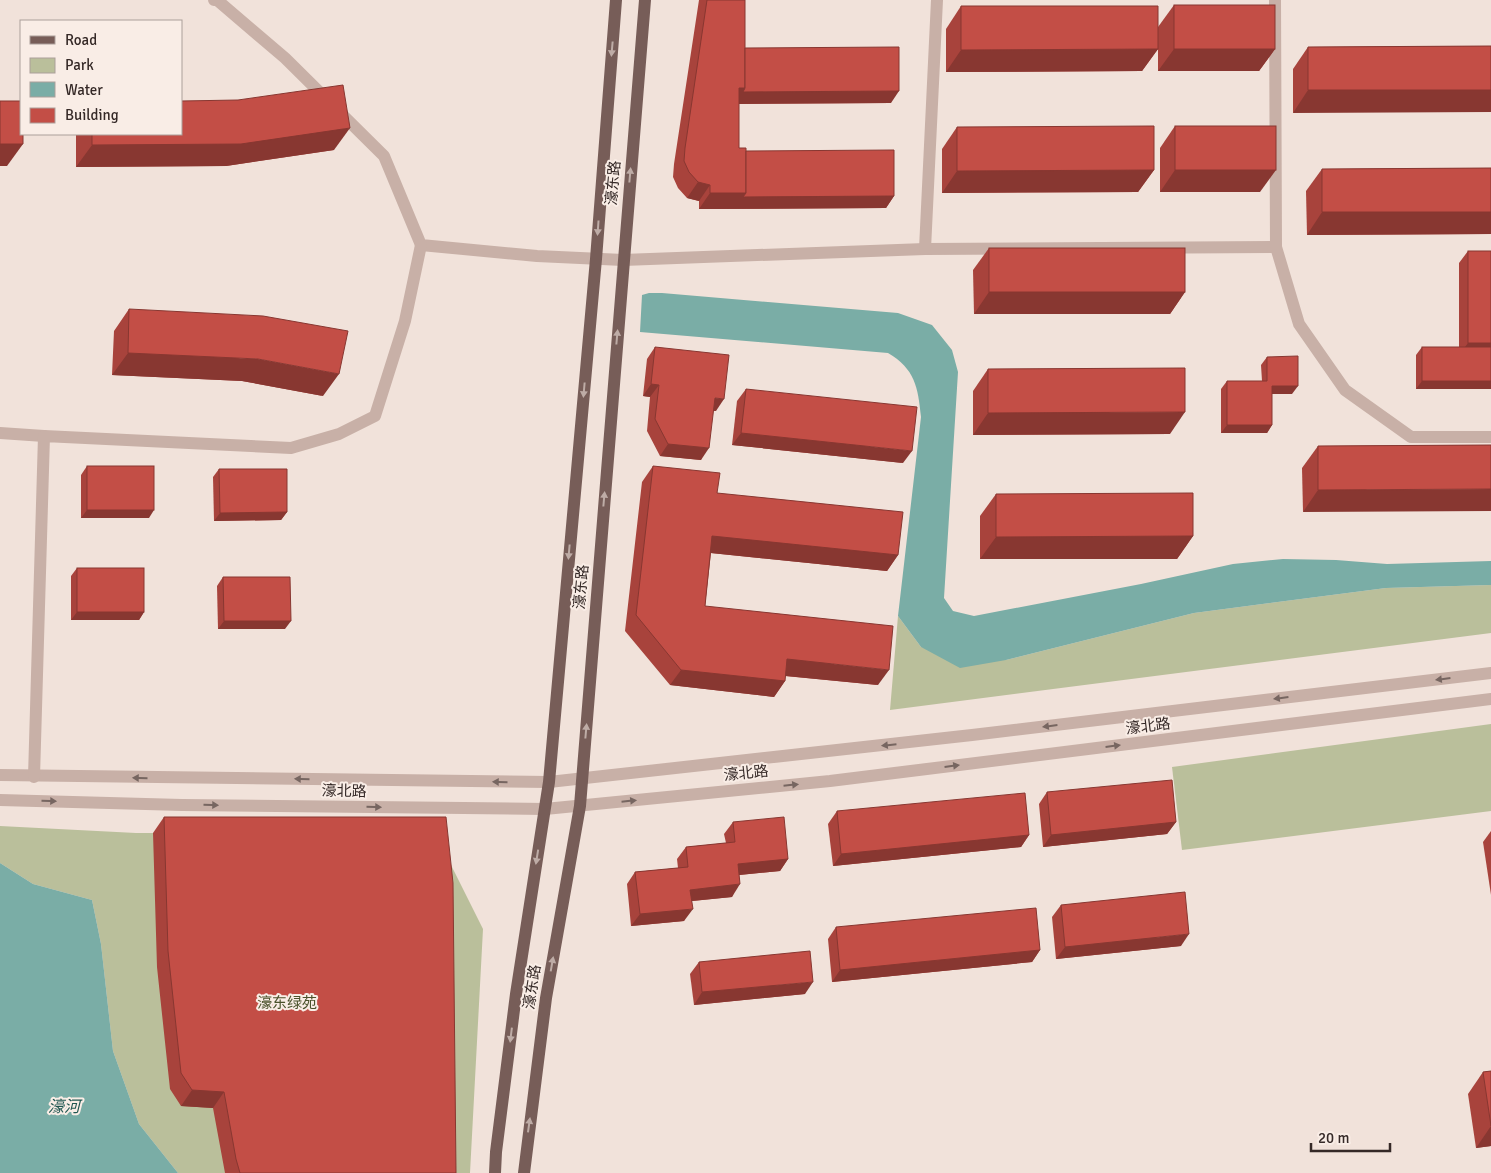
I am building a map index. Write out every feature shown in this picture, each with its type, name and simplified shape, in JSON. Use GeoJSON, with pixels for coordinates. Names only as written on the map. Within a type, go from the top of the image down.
{"type":"FeatureCollection","features":[{"type":"Feature","properties":{"kind":"main road","name":"濠东路"},"geometry":{"type":"LineString","coordinates":[[495,1173],[516,994],[549,782],[596,259],[616,0]]}},
{"type":"Feature","properties":{"kind":"main road","name":"濠东路"},"geometry":{"type":"LineString","coordinates":[[524,1173],[546,998],[580,806],[645,0]]}},
{"type":"Feature","properties":{"kind":"street"},"geometry":{"type":"LineString","coordinates":[[0,433],[291,448],[339,434],[375,416],[405,321],[421,246],[384,156],[285,58],[217,0],[214,0]]}},
{"type":"Feature","properties":{"kind":"street"},"geometry":{"type":"LineString","coordinates":[[924,248],[937,0]]}},
{"type":"Feature","properties":{"kind":"street"},"geometry":{"type":"LineString","coordinates":[[1275,0],[1276,247],[1298,324],[1346,390],[1411,437],[1491,437]]}},
{"type":"Feature","properties":{"kind":"street"},"geometry":{"type":"LineString","coordinates":[[421,246],[538,256],[623,260],[924,248],[1276,247]]}},
{"type":"Feature","properties":{"kind":"street"},"geometry":{"type":"LineString","coordinates":[[34,777],[44,436]]}},
{"type":"Feature","properties":{"kind":"street","name":"濠北路"},"geometry":{"type":"LineString","coordinates":[[0,775],[34,777],[549,782],[972,735],[1491,673]]}},
{"type":"Feature","properties":{"kind":"street","name":"濠北路"},"geometry":{"type":"LineString","coordinates":[[0,800],[182,805],[544,809],[840,780],[1491,698]]}},
{"type":"Feature","properties":{"kind":"green space"},"geometry":{"type":"Polygon","coordinates":[[[1491,585],[1491,633],[890,710],[898,616],[921,647],[1006,660],[1194,613],[1386,588],[1491,585]]]}},
{"type":"Feature","properties":{"kind":"green space"},"geometry":{"type":"Polygon","coordinates":[[[1491,724],[1491,811],[1182,850],[1172,767],[1491,724]]]}},
{"type":"Feature","properties":{"kind":"green space","name":"濠东绿苑"},"geometry":{"type":"Polygon","coordinates":[[[0,826],[136,833],[435,833],[483,929],[470,1173],[178,1173],[139,1124],[113,1051],[101,944],[92,900],[33,884],[0,863],[0,826]]]}},
{"type":"Feature","properties":{"kind":"water"},"geometry":{"type":"Polygon","coordinates":[[[649,293],[898,313],[932,325],[952,350],[958,372],[944,598],[953,611],[974,616],[1233,564],[1283,559],[1336,560],[1387,564],[1491,561],[1491,585],[1386,588],[1194,613],[1006,660],[960,668],[921,647],[898,616],[921,417],[916,388],[910,372],[888,353],[640,332],[642,295],[649,293]]]}},
{"type":"Feature","properties":{"kind":"water","name":"濠河"},"geometry":{"type":"Polygon","coordinates":[[[0,863],[33,884],[92,900],[101,944],[113,1051],[139,1124],[178,1173],[0,1173],[0,863]]]}},
{"type":"Feature","properties":{"kind":"building"},"geometry":{"type":"Polygon","coordinates":[[[707,0],[745,0],[745,88],[739,88],[739,148],[746,148],[746,193],[710,193],[710,185],[698,182],[689,172],[684,161],[707,0]]]}},
{"type":"Feature","properties":{"kind":"building"},"geometry":{"type":"Polygon","coordinates":[[[1174,5],[1275,5],[1275,49],[1174,49],[1174,5]]]}},
{"type":"Feature","properties":{"kind":"building"},"geometry":{"type":"Polygon","coordinates":[[[961,6],[1158,6],[1158,49],[961,50],[961,6]]]}},
{"type":"Feature","properties":{"kind":"building"},"geometry":{"type":"Polygon","coordinates":[[[1491,46],[1491,90],[1308,90],[1308,47],[1491,46]]]}},
{"type":"Feature","properties":{"kind":"building"},"geometry":{"type":"Polygon","coordinates":[[[899,47],[899,91],[743,92],[745,88],[745,48],[899,47]]]}},
{"type":"Feature","properties":{"kind":"building"},"geometry":{"type":"Polygon","coordinates":[[[343,85],[350,128],[241,144],[92,145],[92,135],[182,135],[182,101],[238,100],[343,85]]]}},
{"type":"Feature","properties":{"kind":"building"},"geometry":{"type":"Polygon","coordinates":[[[0,101],[20,101],[20,135],[23,135],[23,144],[0,144],[0,101]]]}},
{"type":"Feature","properties":{"kind":"building"},"geometry":{"type":"Polygon","coordinates":[[[1154,126],[1154,170],[957,171],[957,127],[1154,126]]]}},
{"type":"Feature","properties":{"kind":"building"},"geometry":{"type":"Polygon","coordinates":[[[1175,126],[1276,126],[1276,170],[1175,170],[1175,126]]]}},
{"type":"Feature","properties":{"kind":"building"},"geometry":{"type":"Polygon","coordinates":[[[894,150],[894,196],[743,197],[746,193],[746,151],[894,150]]]}},
{"type":"Feature","properties":{"kind":"building"},"geometry":{"type":"Polygon","coordinates":[[[1491,168],[1491,212],[1322,212],[1322,169],[1491,168]]]}},
{"type":"Feature","properties":{"kind":"building"},"geometry":{"type":"Polygon","coordinates":[[[989,248],[1185,248],[1185,292],[989,292],[989,248]]]}},
{"type":"Feature","properties":{"kind":"building"},"geometry":{"type":"Polygon","coordinates":[[[1468,251],[1491,251],[1491,343],[1468,343],[1468,251]]]}},
{"type":"Feature","properties":{"kind":"building"},"geometry":{"type":"Polygon","coordinates":[[[129,309],[263,316],[348,331],[339,374],[258,359],[128,353],[129,309]]]}},
{"type":"Feature","properties":{"kind":"building"},"geometry":{"type":"Polygon","coordinates":[[[655,347],[729,355],[724,399],[715,398],[709,448],[668,444],[655,419],[659,385],[651,384],[655,347]]]}},
{"type":"Feature","properties":{"kind":"building"},"geometry":{"type":"Polygon","coordinates":[[[1422,347],[1491,347],[1491,381],[1422,381],[1422,347]]]}},
{"type":"Feature","properties":{"kind":"building"},"geometry":{"type":"Polygon","coordinates":[[[1298,356],[1298,386],[1272,386],[1272,425],[1227,425],[1227,381],[1267,381],[1267,357],[1298,356]]]}},
{"type":"Feature","properties":{"kind":"building"},"geometry":{"type":"Polygon","coordinates":[[[1185,368],[1185,412],[988,413],[988,369],[1185,368]]]}},
{"type":"Feature","properties":{"kind":"building"},"geometry":{"type":"Polygon","coordinates":[[[746,389],[917,407],[912,451],[741,433],[746,389]]]}},
{"type":"Feature","properties":{"kind":"building"},"geometry":{"type":"Polygon","coordinates":[[[1491,445],[1491,489],[1318,490],[1318,446],[1491,445]]]}},
{"type":"Feature","properties":{"kind":"building"},"geometry":{"type":"Polygon","coordinates":[[[87,466],[154,466],[154,510],[87,510],[87,466]]]}},
{"type":"Feature","properties":{"kind":"building"},"geometry":{"type":"Polygon","coordinates":[[[653,466],[720,473],[717,493],[903,512],[898,555],[712,536],[705,606],[893,626],[889,670],[787,659],[785,681],[681,670],[636,615],[653,466]]]}},
{"type":"Feature","properties":{"kind":"building"},"geometry":{"type":"Polygon","coordinates":[[[219,469],[287,469],[287,512],[220,513],[219,469]]]}},
{"type":"Feature","properties":{"kind":"building"},"geometry":{"type":"Polygon","coordinates":[[[1193,493],[1193,536],[996,537],[996,494],[1193,493]]]}},
{"type":"Feature","properties":{"kind":"building"},"geometry":{"type":"Polygon","coordinates":[[[77,568],[144,568],[144,612],[77,612],[77,568]]]}},
{"type":"Feature","properties":{"kind":"building"},"geometry":{"type":"Polygon","coordinates":[[[223,577],[290,577],[291,621],[224,621],[223,577]]]}},
{"type":"Feature","properties":{"kind":"building"},"geometry":{"type":"Polygon","coordinates":[[[1172,780],[1176,822],[1051,835],[1047,792],[1172,780]]]}},
{"type":"Feature","properties":{"kind":"building"},"geometry":{"type":"Polygon","coordinates":[[[1025,793],[1029,835],[841,854],[837,811],[1025,793]]]}},
{"type":"Feature","properties":{"kind":"building","name":"濠东绿苑"},"geometry":{"type":"Polygon","coordinates":[[[164,817],[446,817],[453,883],[456,1173],[240,1173],[224,1092],[192,1090],[181,1073],[168,951],[164,817]]]}},
{"type":"Feature","properties":{"kind":"building"},"geometry":{"type":"Polygon","coordinates":[[[784,817],[788,859],[738,864],[740,884],[690,890],[693,909],[640,914],[635,872],[688,867],[686,847],[735,842],[733,822],[784,817]]]}},
{"type":"Feature","properties":{"kind":"building"},"geometry":{"type":"Polygon","coordinates":[[[1185,892],[1189,934],[1065,947],[1061,905],[1185,892]]]}},
{"type":"Feature","properties":{"kind":"building"},"geometry":{"type":"Polygon","coordinates":[[[1036,908],[1040,950],[840,970],[836,927],[1036,908]]]}},
{"type":"Feature","properties":{"kind":"building"},"geometry":{"type":"Polygon","coordinates":[[[810,951],[813,982],[702,992],[699,962],[810,951]]]}},
{"type":"Feature","properties":{"kind":"building"},"geometry":{"type":"Polygon","coordinates":[[[1491,1071],[1491,1126],[1483,1072],[1491,1071]]]}}]}
